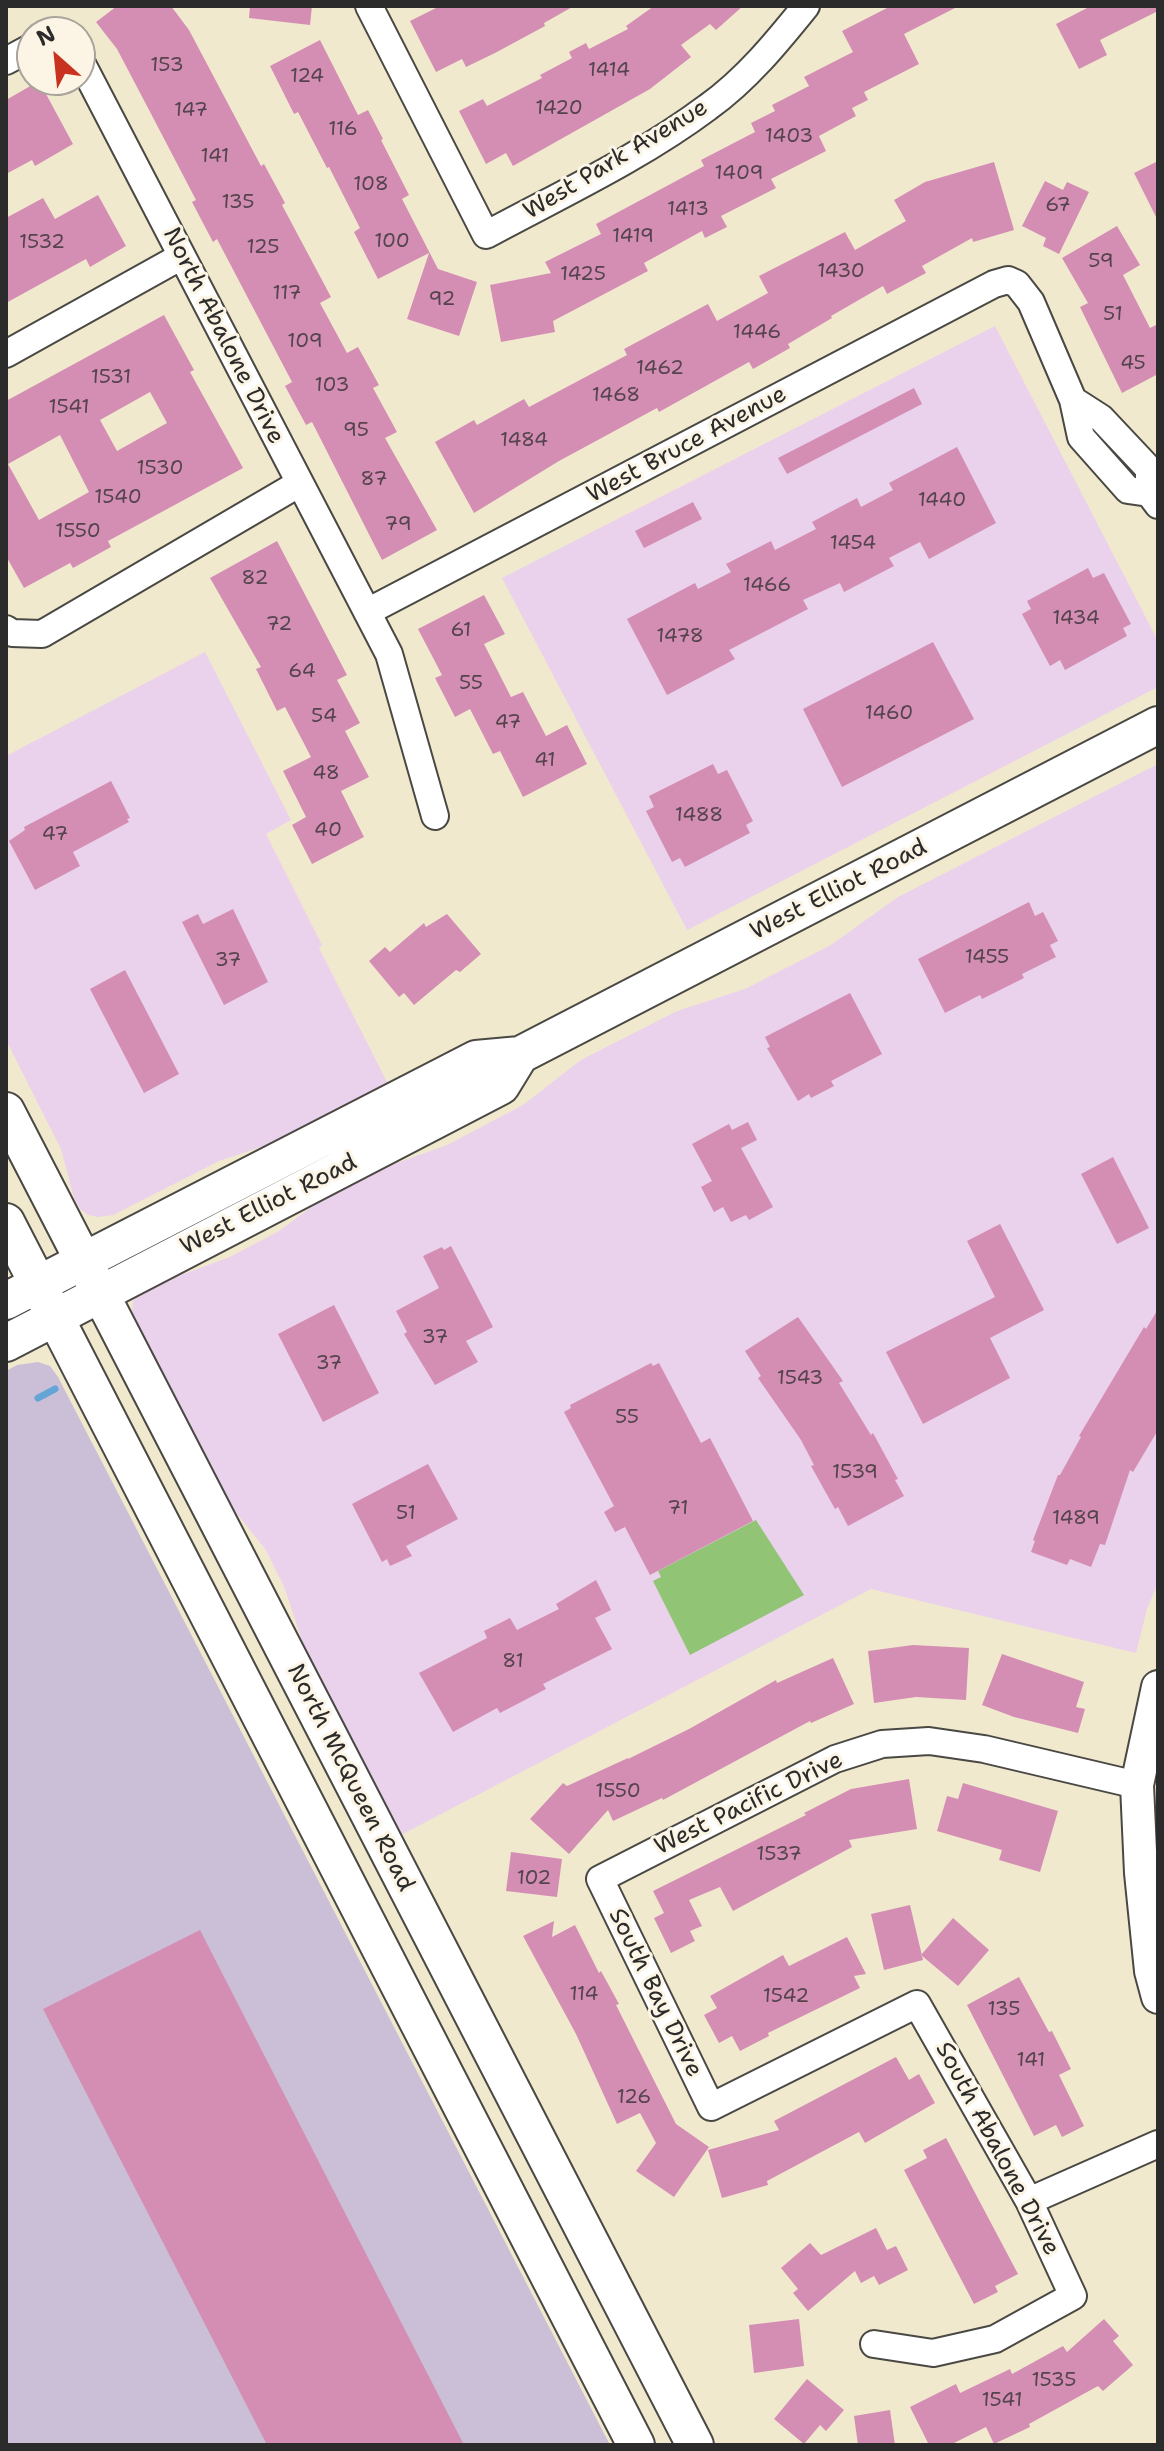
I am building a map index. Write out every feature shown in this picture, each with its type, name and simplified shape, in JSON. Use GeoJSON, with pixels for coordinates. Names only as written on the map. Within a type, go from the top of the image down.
{"type":"FeatureCollection","features":[{"type":"Feature","properties":{"kind":"main road","name":"West Elliot Road"},"geometry":{"type":"LineString","coordinates":[[22,1293],[476,1059],[520,1055],[1158,725]]}},
{"type":"Feature","properties":{"kind":"main road","name":"West Elliot Road"},"geometry":{"type":"LineString","coordinates":[[6,1343],[501,1086],[520,1055]]}},
{"type":"Feature","properties":{"kind":"main road","name":"North McQueen Road"},"geometry":{"type":"LineString","coordinates":[[6,1111],[695,2445]]}},
{"type":"Feature","properties":{"kind":"main road"},"geometry":{"type":"LineString","coordinates":[[6,1222],[22,1293],[55,1318],[636,2445]]}},
{"type":"Feature","properties":{"kind":"main road"},"geometry":{"type":"LineString","coordinates":[[323,1838],[363,1802]]}},
{"type":"Feature","properties":{"kind":"street","name":"West Park Avenue"},"geometry":{"type":"LineString","coordinates":[[369,6],[486,235],[646,148],[710,106],[773,47],[806,6]]}},
{"type":"Feature","properties":{"kind":"street","name":"North Abalone Drive"},"geometry":{"type":"LineString","coordinates":[[96,91],[389,654],[435,816]]}},
{"type":"Feature","properties":{"kind":"street"},"geometry":{"type":"LineString","coordinates":[[6,354],[182,256]]}},
{"type":"Feature","properties":{"kind":"street","name":"West Bruce Avenue"},"geometry":{"type":"LineString","coordinates":[[367,612],[980,291],[1008,280],[1017,284],[1031,302],[1073,400]]}},
{"type":"Feature","properties":{"kind":"street"},"geometry":{"type":"LineString","coordinates":[[1073,400],[1101,418],[1149,469],[1154,499],[1128,490],[1081,437],[1073,400]]}},
{"type":"Feature","properties":{"kind":"street"},"geometry":{"type":"LineString","coordinates":[[1092,450],[1112,430]]}},
{"type":"Feature","properties":{"kind":"street"},"geometry":{"type":"LineString","coordinates":[[9,631],[42,634],[300,483]]}},
{"type":"Feature","properties":{"kind":"street"},"geometry":{"type":"LineString","coordinates":[[1158,1687],[1137,1785],[1141,1873],[1151,1971],[1158,1997]]}},
{"type":"Feature","properties":{"kind":"street","name":"West Pacific Drive"},"geometry":{"type":"LineString","coordinates":[[600,1879],[835,1759],[882,1744],[929,1741],[984,1749],[1137,1785]]}},
{"type":"Feature","properties":{"kind":"street","name":"South Bay Drive"},"geometry":{"type":"LineString","coordinates":[[600,1879],[711,2107],[917,2004]]}},
{"type":"Feature","properties":{"kind":"street","name":"South Abalone Drive"},"geometry":{"type":"LineString","coordinates":[[874,2344],[933,2353],[995,2339],[1073,2296],[1029,2201],[917,2004]]}},
{"type":"Feature","properties":{"kind":"street"},"geometry":{"type":"LineString","coordinates":[[1029,2201],[1158,2144]]}},
{"type":"Feature","properties":{"kind":"shaded area"},"geometry":{"type":"Polygon","coordinates":[[[995,326],[1158,641],[1158,687],[687,930],[502,578],[995,326]]]}},
{"type":"Feature","properties":{"kind":"shaded area"},"geometry":{"type":"Polygon","coordinates":[[[205,652],[291,820],[266,834],[388,1084],[282,1140],[219,1161],[113,1215],[98,1217],[80,1209],[74,1198],[61,1149],[6,1040],[6,756],[205,652]]]}},
{"type":"Feature","properties":{"kind":"shaded area"},"geometry":{"type":"Polygon","coordinates":[[[1158,764],[1158,1583],[1147,1609],[1136,1653],[871,1589],[399,1836],[310,1665],[285,1589],[266,1550],[226,1500],[135,1326],[132,1313],[137,1295],[143,1289],[230,1257],[279,1231],[338,1187],[447,1145],[523,1105],[581,1060],[677,1011],[745,989],[831,945],[898,897],[1158,764]]]}},
{"type":"Feature","properties":{"kind":"shaded area"},"geometry":{"type":"Polygon","coordinates":[[[38,1362],[50,1366],[58,1377],[610,2445],[6,2445],[6,1371],[17,1365],[38,1362]]]}},
{"type":"Feature","properties":{"kind":"green space"},"geometry":{"type":"Polygon","coordinates":[[[756,1520],[804,1595],[690,1655],[653,1581],[661,1577],[658,1571],[756,1520]]]}},
{"type":"Feature","properties":{"kind":"building"},"geometry":{"type":"Polygon","coordinates":[[[117,6],[171,6],[189,30],[261,166],[264,164],[285,203],[282,205],[331,297],[320,303],[347,353],[358,347],[379,385],[373,388],[397,432],[385,438],[437,530],[382,560],[312,422],[306,425],[285,386],[292,382],[217,239],[213,242],[192,202],[196,200],[117,49],[96,22],[117,6]]]}},
{"type":"Feature","properties":{"kind":"building"},"geometry":{"type":"Polygon","coordinates":[[[250,6],[312,6],[310,25],[249,18],[250,6]]]}},
{"type":"Feature","properties":{"kind":"building"},"geometry":{"type":"Polygon","coordinates":[[[440,6],[574,6],[544,23],[545,26],[466,67],[462,59],[436,72],[410,21],[440,6]]]}},
{"type":"Feature","properties":{"kind":"building"},"geometry":{"type":"Polygon","coordinates":[[[654,6],[743,6],[716,30],[710,24],[681,45],[691,57],[650,89],[513,166],[506,153],[486,164],[459,111],[483,99],[487,106],[542,78],[540,75],[572,58],[569,52],[586,43],[589,49],[628,29],[626,26],[654,6]]]}},
{"type":"Feature","properties":{"kind":"building"},"geometry":{"type":"Polygon","coordinates":[[[891,6],[959,6],[904,34],[919,64],[864,92],[868,100],[852,108],[856,116],[819,136],[826,151],[771,179],[776,188],[721,216],[727,227],[705,238],[702,231],[644,263],[648,271],[553,321],[555,332],[501,342],[490,285],[551,273],[545,262],[601,234],[596,224],[704,166],[701,160],[755,132],[751,123],[775,111],[772,105],[809,86],[804,77],[853,52],[842,31],[891,6]]]}},
{"type":"Feature","properties":{"kind":"building"},"geometry":{"type":"Polygon","coordinates":[[[1091,6],[1158,6],[1158,11],[1100,40],[1107,55],[1079,69],[1056,24],[1091,6]]]}},
{"type":"Feature","properties":{"kind":"building"},"geometry":{"type":"Polygon","coordinates":[[[320,40],[358,115],[368,110],[383,139],[409,195],[402,199],[438,269],[477,282],[459,336],[407,319],[429,253],[378,279],[354,232],[360,228],[329,167],[298,112],[294,114],[270,66],[320,40]]]}},
{"type":"Feature","properties":{"kind":"building"},"geometry":{"type":"Polygon","coordinates":[[[16,94],[47,96],[73,144],[35,166],[32,160],[6,174],[6,100],[16,94]]]}},
{"type":"Feature","properties":{"kind":"building"},"geometry":{"type":"Polygon","coordinates":[[[1158,161],[1158,221],[1134,173],[1158,161]]]}},
{"type":"Feature","properties":{"kind":"building"},"geometry":{"type":"Polygon","coordinates":[[[994,162],[1014,230],[973,242],[972,238],[922,266],[926,273],[887,294],[883,286],[831,316],[788,344],[790,348],[753,369],[749,362],[659,412],[657,408],[559,461],[474,513],[435,442],[474,420],[477,425],[524,399],[529,407],[627,355],[624,349],[708,304],[717,321],[768,293],[759,276],[845,232],[855,250],[906,221],[894,200],[925,182],[994,162]]]}},
{"type":"Feature","properties":{"kind":"building"},"geometry":{"type":"Polygon","coordinates":[[[1045,181],[1063,190],[1067,182],[1089,192],[1059,254],[1043,246],[1046,238],[1022,226],[1045,181]]]}},
{"type":"Feature","properties":{"kind":"building"},"geometry":{"type":"Polygon","coordinates":[[[98,195],[126,246],[90,267],[86,259],[6,303],[6,218],[43,198],[55,219],[98,195]]]}},
{"type":"Feature","properties":{"kind":"building"},"geometry":{"type":"Polygon","coordinates":[[[1117,226],[1140,265],[1123,275],[1150,328],[1158,324],[1158,374],[1122,393],[1080,307],[1088,303],[1062,258],[1117,226]]]}},
{"type":"Feature","properties":{"kind":"building"},"geometry":{"type":"Polygon","coordinates":[[[164,315],[194,370],[190,372],[243,468],[108,541],[111,547],[73,568],[70,563],[24,588],[6,556],[6,401],[164,315]],[[150,392],[100,420],[117,451],[167,423],[150,392]],[[60,435],[8,464],[39,520],[89,492],[60,435]]]}},
{"type":"Feature","properties":{"kind":"building"},"geometry":{"type":"Polygon","coordinates":[[[914,388],[922,404],[787,474],[778,458],[914,388]]]}},
{"type":"Feature","properties":{"kind":"building"},"geometry":{"type":"Polygon","coordinates":[[[957,447],[996,523],[929,559],[920,542],[889,558],[894,566],[844,592],[840,583],[803,600],[808,609],[729,650],[735,659],[667,695],[627,619],[695,583],[698,589],[731,572],[726,564],[771,541],[775,550],[816,529],[812,522],[857,498],[861,507],[893,490],[889,483],[957,447]]]}},
{"type":"Feature","properties":{"kind":"building"},"geometry":{"type":"Polygon","coordinates":[[[693,502],[702,519],[644,548],[635,531],[693,502]]]}},
{"type":"Feature","properties":{"kind":"building"},"geometry":{"type":"Polygon","coordinates":[[[277,541],[347,675],[337,680],[360,723],[345,731],[369,777],[341,791],[364,837],[312,864],[292,825],[306,817],[283,771],[311,757],[285,707],[277,711],[256,669],[261,667],[210,578],[277,541]]]}},
{"type":"Feature","properties":{"kind":"building"},"geometry":{"type":"Polygon","coordinates":[[[1088,568],[1093,578],[1104,573],[1131,624],[1123,628],[1127,636],[1065,670],[1060,660],[1050,666],[1022,614],[1031,609],[1027,601],[1088,568]]]}},
{"type":"Feature","properties":{"kind":"building"},"geometry":{"type":"Polygon","coordinates":[[[484,595],[505,634],[484,644],[511,697],[523,692],[546,736],[567,725],[587,764],[523,797],[500,751],[493,754],[470,709],[455,717],[435,678],[442,675],[418,629],[484,595]]]}},
{"type":"Feature","properties":{"kind":"building"},"geometry":{"type":"Polygon","coordinates":[[[933,642],[974,719],[842,787],[803,709],[933,642]]]}},
{"type":"Feature","properties":{"kind":"building"},"geometry":{"type":"Polygon","coordinates":[[[713,764],[718,774],[727,770],[753,821],[746,825],[750,833],[685,867],[680,858],[672,862],[646,811],[654,807],[649,796],[713,764]]]}},
{"type":"Feature","properties":{"kind":"building"},"geometry":{"type":"Polygon","coordinates":[[[111,781],[130,818],[127,819],[129,822],[73,852],[80,866],[35,890],[9,841],[25,830],[24,827],[111,781]]]}},
{"type":"Feature","properties":{"kind":"building"},"geometry":{"type":"Polygon","coordinates":[[[1029,902],[1035,916],[1043,912],[1058,941],[1050,945],[1056,957],[1022,974],[1024,978],[945,1013],[918,959],[1029,902]]]}},
{"type":"Feature","properties":{"kind":"building"},"geometry":{"type":"Polygon","coordinates":[[[233,909],[268,982],[224,1005],[182,922],[198,914],[203,924],[233,909]]]}},
{"type":"Feature","properties":{"kind":"building"},"geometry":{"type":"Polygon","coordinates":[[[447,914],[481,954],[460,972],[456,970],[414,1005],[404,993],[399,997],[369,961],[385,947],[390,952],[424,923],[426,927],[447,914]]]}},
{"type":"Feature","properties":{"kind":"building"},"geometry":{"type":"Polygon","coordinates":[[[125,970],[179,1074],[144,1093],[90,989],[125,970]]]}},
{"type":"Feature","properties":{"kind":"building"},"geometry":{"type":"Polygon","coordinates":[[[850,993],[882,1054],[831,1081],[834,1086],[798,1101],[767,1048],[770,1047],[765,1037],[850,993]]]}},
{"type":"Feature","properties":{"kind":"building"},"geometry":{"type":"Polygon","coordinates":[[[748,1122],[757,1140],[741,1148],[773,1207],[749,1220],[746,1215],[731,1222],[723,1207],[714,1212],[701,1187],[712,1181],[692,1144],[729,1124],[732,1130],[748,1122]]]}},
{"type":"Feature","properties":{"kind":"building"},"geometry":{"type":"Polygon","coordinates":[[[1113,1157],[1149,1228],[1117,1244],[1081,1174],[1113,1157]]]}},
{"type":"Feature","properties":{"kind":"building"},"geometry":{"type":"Polygon","coordinates":[[[1000,1224],[1044,1310],[990,1338],[1010,1378],[923,1424],[886,1352],[995,1297],[967,1241],[1000,1224]]]}},
{"type":"Feature","properties":{"kind":"building"},"geometry":{"type":"Polygon","coordinates":[[[451,1246],[493,1327],[466,1341],[478,1362],[435,1385],[404,1334],[407,1332],[396,1311],[439,1288],[423,1256],[451,1246]]]}},
{"type":"Feature","properties":{"kind":"building"},"geometry":{"type":"Polygon","coordinates":[[[334,1305],[379,1393],[323,1422],[278,1334],[334,1305]]]}},
{"type":"Feature","properties":{"kind":"building"},"geometry":{"type":"Polygon","coordinates":[[[1158,1309],[1158,1430],[1133,1472],[1130,1470],[1105,1545],[1100,1544],[1091,1567],[1070,1559],[1067,1565],[1031,1552],[1058,1475],[1144,1327],[1146,1329],[1158,1309]]]}},
{"type":"Feature","properties":{"kind":"building"},"geometry":{"type":"Polygon","coordinates":[[[798,1317],[843,1381],[839,1383],[871,1435],[873,1433],[904,1496],[848,1526],[811,1466],[814,1465],[801,1440],[758,1378],[761,1376],[745,1351],[798,1317]]]}},
{"type":"Feature","properties":{"kind":"building"},"geometry":{"type":"Polygon","coordinates":[[[651,1363],[653,1366],[659,1363],[701,1443],[710,1438],[753,1521],[650,1575],[625,1527],[615,1532],[604,1512],[614,1506],[564,1412],[571,1408],[570,1405],[651,1363]]]}},
{"type":"Feature","properties":{"kind":"building"},"geometry":{"type":"Polygon","coordinates":[[[428,1464],[458,1519],[406,1546],[412,1556],[390,1566],[387,1559],[382,1562],[352,1504],[428,1464]]]}},
{"type":"Feature","properties":{"kind":"building"},"geometry":{"type":"Polygon","coordinates":[[[596,1580],[611,1610],[595,1618],[612,1649],[543,1684],[546,1689],[500,1713],[497,1708],[453,1732],[419,1673],[487,1638],[484,1631],[510,1618],[517,1630],[559,1609],[556,1604],[596,1580]]]}},
{"type":"Feature","properties":{"kind":"building"},"geometry":{"type":"Polygon","coordinates":[[[913,1645],[969,1648],[966,1700],[916,1697],[874,1703],[868,1651],[913,1645]]]}},
{"type":"Feature","properties":{"kind":"building"},"geometry":{"type":"Polygon","coordinates":[[[1002,1654],[1084,1682],[1076,1707],[1085,1709],[1078,1733],[1014,1717],[982,1705],[1002,1654]]]}},
{"type":"Feature","properties":{"kind":"building"},"geometry":{"type":"Polygon","coordinates":[[[833,1658],[854,1704],[810,1721],[663,1800],[613,1821],[608,1810],[569,1854],[530,1819],[563,1783],[567,1786],[628,1759],[776,1680],[777,1683],[833,1658]]]}},
{"type":"Feature","properties":{"kind":"building"},"geometry":{"type":"Polygon","coordinates":[[[909,1779],[917,1829],[849,1840],[852,1847],[733,1911],[720,1887],[689,1900],[702,1926],[690,1931],[695,1941],[671,1953],[654,1918],[664,1913],[653,1891],[806,1815],[804,1813],[851,1789],[909,1779]]]}},
{"type":"Feature","properties":{"kind":"building"},"geometry":{"type":"Polygon","coordinates":[[[963,1783],[1058,1811],[1040,1872],[999,1860],[1002,1850],[937,1831],[947,1796],[958,1799],[963,1783]]]}},
{"type":"Feature","properties":{"kind":"building"},"geometry":{"type":"Polygon","coordinates":[[[511,1852],[562,1859],[557,1897],[506,1891],[511,1852]]]}},
{"type":"Feature","properties":{"kind":"building"},"geometry":{"type":"Polygon","coordinates":[[[910,1905],[923,1960],[884,1970],[871,1914],[910,1905]]]}},
{"type":"Feature","properties":{"kind":"building"},"geometry":{"type":"Polygon","coordinates":[[[953,1918],[989,1950],[958,1986],[921,1955],[953,1918]]]}},
{"type":"Feature","properties":{"kind":"building"},"geometry":{"type":"Polygon","coordinates":[[[554,1921],[552,1937],[575,1925],[619,2004],[616,2005],[676,2124],[709,2147],[674,2197],[636,2171],[656,2143],[640,2113],[617,2124],[576,2034],[523,1936],[554,1921]]]}},
{"type":"Feature","properties":{"kind":"building"},"geometry":{"type":"Polygon","coordinates":[[[200,1930],[464,2445],[267,2445],[43,2009],[200,1930]]]}},
{"type":"Feature","properties":{"kind":"building"},"geometry":{"type":"Polygon","coordinates":[[[847,1937],[866,1974],[854,1976],[860,1988],[768,2033],[769,2036],[740,2051],[732,2036],[719,2043],[704,2015],[717,2008],[710,1996],[783,1955],[789,1966],[847,1937]]]}},
{"type":"Feature","properties":{"kind":"building"},"geometry":{"type":"Polygon","coordinates":[[[1019,1977],[1071,2069],[1059,2075],[1084,2126],[1062,2137],[1056,2125],[1034,2136],[967,2005],[1019,1977]]]}},
{"type":"Feature","properties":{"kind":"building"},"geometry":{"type":"Polygon","coordinates":[[[896,2057],[909,2080],[919,2074],[935,2103],[865,2143],[859,2132],[767,2181],[768,2185],[722,2198],[708,2150],[779,2130],[774,2121],[896,2057]]]}},
{"type":"Feature","properties":{"kind":"building"},"geometry":{"type":"Polygon","coordinates":[[[946,2138],[1018,2274],[995,2286],[998,2292],[974,2304],[904,2170],[927,2158],[923,2150],[946,2138]]]}},
{"type":"Feature","properties":{"kind":"building"},"geometry":{"type":"Polygon","coordinates":[[[876,2228],[887,2250],[896,2246],[908,2270],[879,2285],[874,2276],[861,2283],[855,2271],[808,2311],[793,2293],[798,2289],[781,2268],[810,2243],[821,2255],[876,2228]]]}},
{"type":"Feature","properties":{"kind":"building"},"geometry":{"type":"Polygon","coordinates":[[[799,2319],[804,2366],[754,2373],[749,2325],[799,2319]]]}},
{"type":"Feature","properties":{"kind":"building"},"geometry":{"type":"Polygon","coordinates":[[[1104,2319],[1119,2336],[1113,2341],[1133,2365],[1103,2391],[1098,2386],[1029,2424],[1030,2427],[994,2444],[986,2427],[950,2445],[929,2445],[910,2407],[956,2384],[960,2393],[1010,2369],[1012,2374],[1063,2346],[1067,2352],[1104,2319]]]}},
{"type":"Feature","properties":{"kind":"building"},"geometry":{"type":"Polygon","coordinates":[[[807,2379],[844,2410],[826,2431],[820,2425],[804,2444],[774,2419],[807,2379]]]}},
{"type":"Feature","properties":{"kind":"building"},"geometry":{"type":"Polygon","coordinates":[[[890,2410],[895,2445],[858,2445],[854,2416],[890,2410]]]}},
{"type":"Feature","properties":{"kind":"waterway"},"geometry":{"type":"LineString","coordinates":[[38,1398],[55,1389]]}}]}
